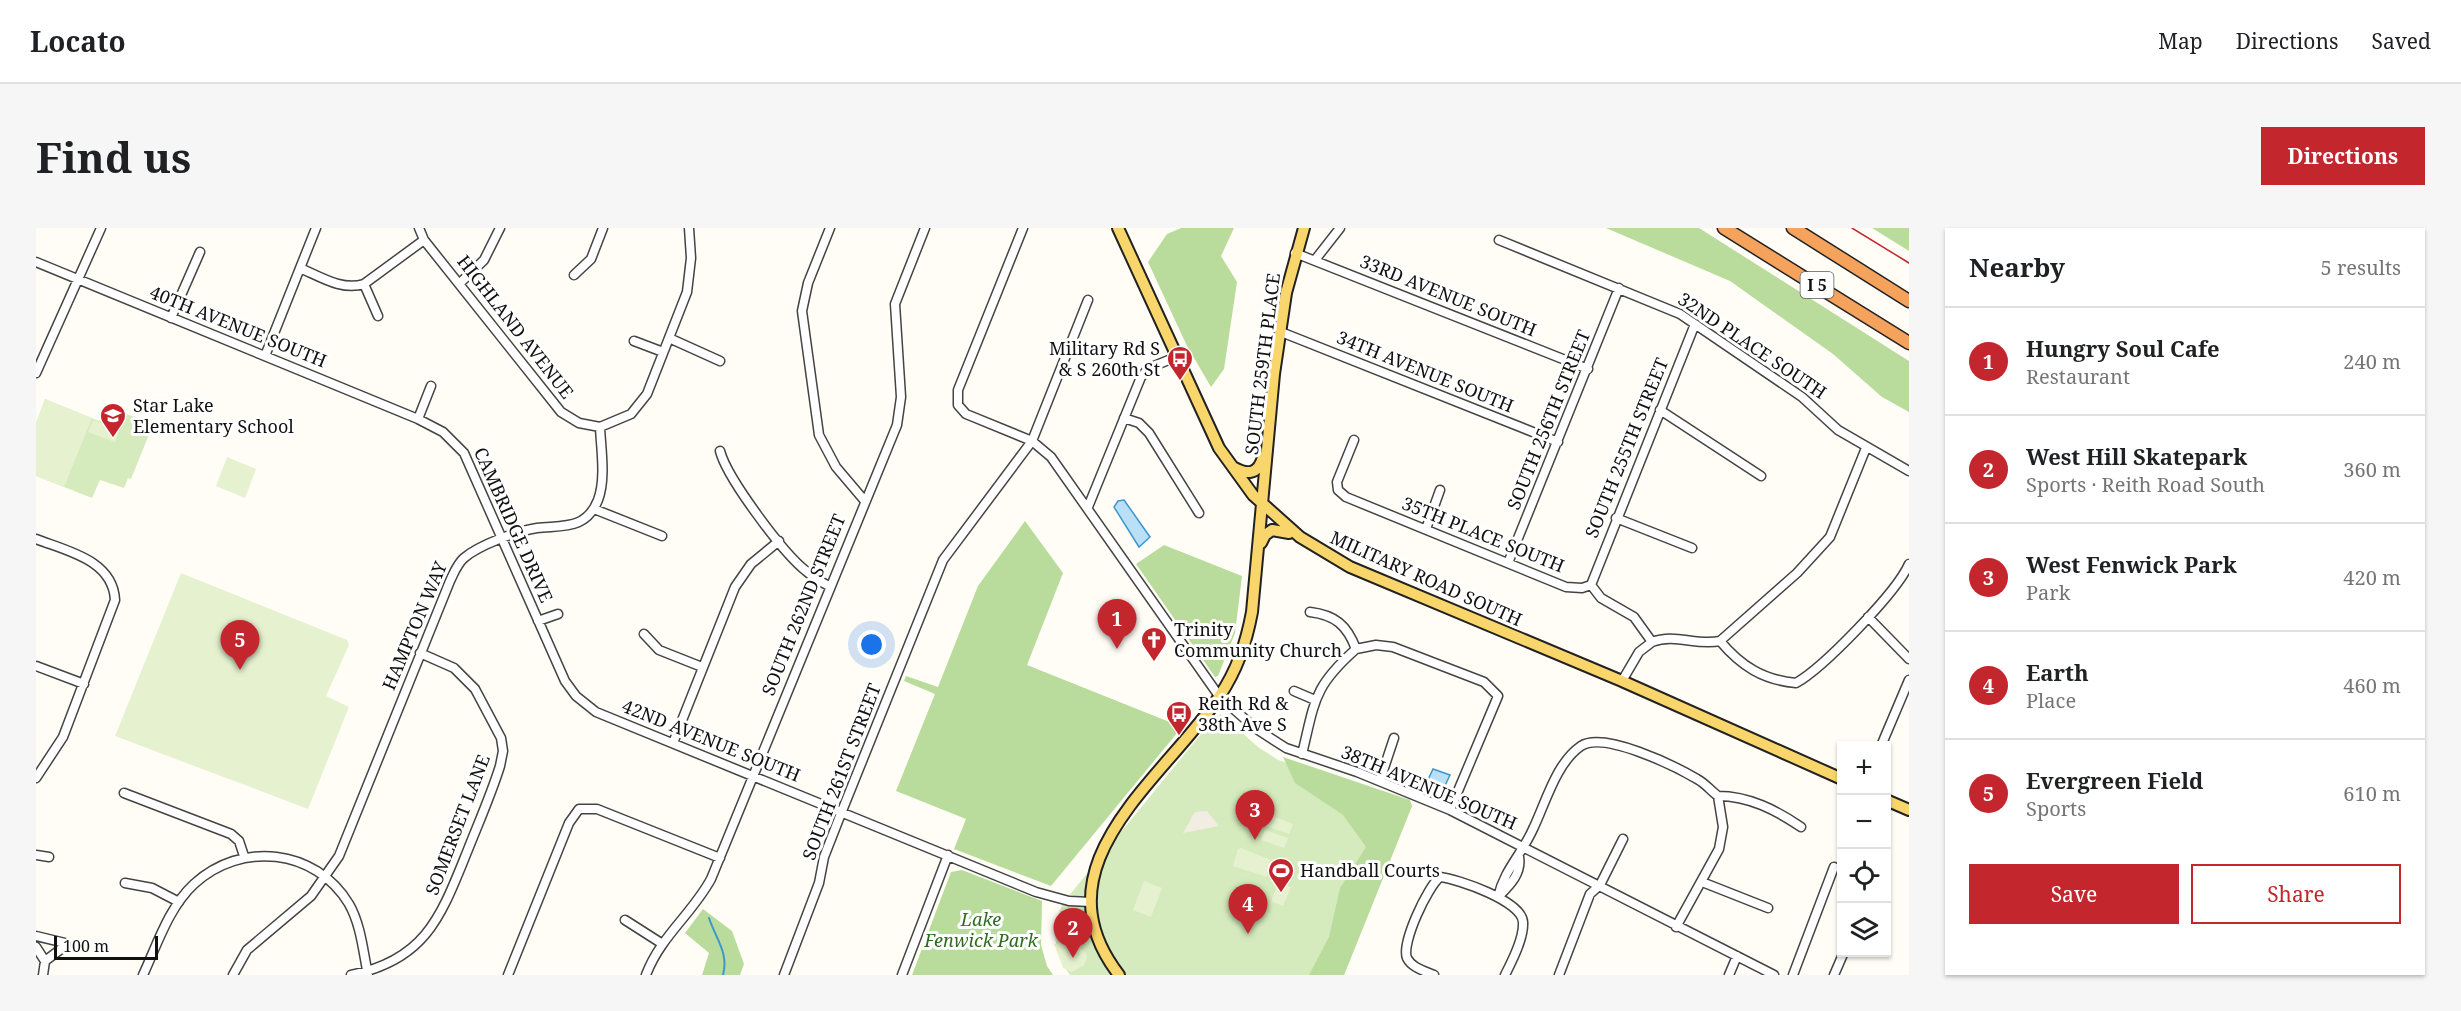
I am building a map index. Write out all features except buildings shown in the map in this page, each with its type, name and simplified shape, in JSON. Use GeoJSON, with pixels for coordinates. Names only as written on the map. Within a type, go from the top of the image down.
{"type":"FeatureCollection","features":[{"type":"Feature","properties":{"kind":"highway","name":"I 5"},"geometry":{"type":"LineString","coordinates":[[1724,228],[1909,343]]}},
{"type":"Feature","properties":{"kind":"highway","name":"I 5"},"geometry":{"type":"LineString","coordinates":[[1793,228],[1909,301]]}},
{"type":"Feature","properties":{"kind":"main road","name":"MILITARY ROAD SOUTH"},"geometry":{"type":"LineString","coordinates":[[1118,228],[1210,430],[1230,465],[1262,506],[1300,537],[1350,567],[1622,681],[1837,777]]}},
{"type":"Feature","properties":{"kind":"main road","name":"SOUTH 259TH PLACE"},"geometry":{"type":"LineString","coordinates":[[1091,902],[1098,863],[1108,836],[1219,696],[1239,662],[1247,640],[1281,332],[1295,253],[1304,228]]}},
{"type":"Feature","properties":{"kind":"main road"},"geometry":{"type":"LineString","coordinates":[[1230,465],[1245,473],[1258,469],[1269,434]]}},
{"type":"Feature","properties":{"kind":"main road"},"geometry":{"type":"LineString","coordinates":[[1257,555],[1264,535],[1272,530],[1284,531],[1300,537]]}},
{"type":"Feature","properties":{"kind":"main road"},"geometry":{"type":"LineString","coordinates":[[1891,802],[1909,810]]}},
{"type":"Feature","properties":{"kind":"main road"},"geometry":{"type":"LineString","coordinates":[[1091,902],[1097,935],[1119,975]]}},
{"type":"Feature","properties":{"kind":"street"},"geometry":{"type":"LineString","coordinates":[[36,373],[73,286],[79,279],[101,228]]}},
{"type":"Feature","properties":{"kind":"street"},"geometry":{"type":"LineString","coordinates":[[265,356],[316,228]]}},
{"type":"Feature","properties":{"kind":"street","name":"HIGHLAND AVENUE"},"geometry":{"type":"LineString","coordinates":[[419,228],[424,240],[561,412],[579,423],[600,427]]}},
{"type":"Feature","properties":{"kind":"street"},"geometry":{"type":"LineString","coordinates":[[460,283],[484,260],[500,228]]}},
{"type":"Feature","properties":{"kind":"street"},"geometry":{"type":"LineString","coordinates":[[574,275],[591,259],[603,228]]}},
{"type":"Feature","properties":{"kind":"street"},"geometry":{"type":"LineString","coordinates":[[662,536],[594,508],[600,486],[600,427],[622,420],[639,407],[687,292],[691,258],[689,228]]}},
{"type":"Feature","properties":{"kind":"street"},"geometry":{"type":"LineString","coordinates":[[830,228],[808,283],[802,311],[819,435],[836,467],[864,500]]}},
{"type":"Feature","properties":{"kind":"street","name":"SOUTH 262ND STREET"},"geometry":{"type":"LineString","coordinates":[[646,975],[661,943],[703,894],[720,858],[864,500],[897,425],[901,397],[893,314],[925,228]]}},
{"type":"Feature","properties":{"kind":"street"},"geometry":{"type":"LineString","coordinates":[[1023,228],[958,390],[958,405],[966,414],[1032,441]]}},
{"type":"Feature","properties":{"kind":"street"},"geometry":{"type":"LineString","coordinates":[[1315,260],[1340,228]]}},
{"type":"Feature","properties":{"kind":"street"},"geometry":{"type":"LineString","coordinates":[[300,268],[345,287],[364,284],[424,240]]}},
{"type":"Feature","properties":{"kind":"street","name":"32ND PLACE SOUTH"},"geometry":{"type":"LineString","coordinates":[[1499,240],[1665,306],[1802,397],[1838,430],[1909,471]]}},
{"type":"Feature","properties":{"kind":"street"},"geometry":{"type":"LineString","coordinates":[[171,318],[200,252]]}},
{"type":"Feature","properties":{"kind":"street","name":"33RD AVENUE SOUTH"},"geometry":{"type":"LineString","coordinates":[[1295,253],[1588,369]]}},
{"type":"Feature","properties":{"kind":"street","name":"40TH AVENUE SOUTH"},"geometry":{"type":"LineString","coordinates":[[36,262],[427,423]]}},
{"type":"Feature","properties":{"kind":"street"},"geometry":{"type":"LineString","coordinates":[[364,284],[378,316]]}},
{"type":"Feature","properties":{"kind":"street","name":"SOUTH 256TH STREET"},"geometry":{"type":"LineString","coordinates":[[1508,563],[1619,288]]}},
{"type":"Feature","properties":{"kind":"street","name":"SOUTH 261ST STREET"},"geometry":{"type":"LineString","coordinates":[[784,975],[819,883],[824,857],[943,560],[1032,441],[1088,300]]}},
{"type":"Feature","properties":{"kind":"street","name":"SOUTH 255TH STREET"},"geometry":{"type":"LineString","coordinates":[[1591,585],[1695,324]]}},
{"type":"Feature","properties":{"kind":"street","name":"34TH AVENUE SOUTH"},"geometry":{"type":"LineString","coordinates":[[1281,332],[1558,442]]}},
{"type":"Feature","properties":{"kind":"street"},"geometry":{"type":"LineString","coordinates":[[669,338],[720,361]]}},
{"type":"Feature","properties":{"kind":"street"},"geometry":{"type":"LineString","coordinates":[[634,341],[663,352]]}},
{"type":"Feature","properties":{"kind":"street"},"geometry":{"type":"LineString","coordinates":[[1088,507],[1145,372],[1176,357]]}},
{"type":"Feature","properties":{"kind":"street"},"geometry":{"type":"LineString","coordinates":[[418,419],[431,386]]}},
{"type":"Feature","properties":{"kind":"street"},"geometry":{"type":"LineString","coordinates":[[1660,410],[1761,476]]}},
{"type":"Feature","properties":{"kind":"street"},"geometry":{"type":"LineString","coordinates":[[1124,418],[1139,423],[1149,433],[1199,513]]}},
{"type":"Feature","properties":{"kind":"street","name":"CAMBRIDGE DRIVE"},"geometry":{"type":"LineString","coordinates":[[427,423],[450,438],[464,453],[565,681]]}},
{"type":"Feature","properties":{"kind":"street","name":"35TH PLACE SOUTH"},"geometry":{"type":"LineString","coordinates":[[1354,440],[1340,475],[1338,490],[1346,497],[1566,587],[1582,588],[1591,585]]}},
{"type":"Feature","properties":{"kind":"street","name":"38TH AVENUE SOUTH"},"geometry":{"type":"LineString","coordinates":[[1032,441],[1057,465],[1088,507],[1219,696],[1274,742],[1302,754],[1380,780],[1450,810],[1525,846],[1676,927],[1774,975]]}},
{"type":"Feature","properties":{"kind":"street"},"geometry":{"type":"LineString","coordinates":[[1622,681],[1639,651],[1652,642],[1666,637],[1702,643],[1720,641],[1790,579],[1830,537],[1866,448]]}},
{"type":"Feature","properties":{"kind":"street"},"geometry":{"type":"LineString","coordinates":[[720,451],[728,474],[779,542],[804,570],[829,586]]}},
{"type":"Feature","properties":{"kind":"street"},"geometry":{"type":"LineString","coordinates":[[1425,529],[1440,490]]}},
{"type":"Feature","properties":{"kind":"street","name":"HAMPTON WAY"},"geometry":{"type":"LineString","coordinates":[[233,975],[247,950],[289,917],[325,879],[339,856],[457,567],[469,554],[503,538],[538,528],[574,526],[582,522],[594,508]]}},
{"type":"Feature","properties":{"kind":"street"},"geometry":{"type":"LineString","coordinates":[[1616,518],[1692,548]]}},
{"type":"Feature","properties":{"kind":"street"},"geometry":{"type":"LineString","coordinates":[[36,539],[92,561],[112,582],[115,600],[63,737],[36,778]]}},
{"type":"Feature","properties":{"kind":"street"},"geometry":{"type":"LineString","coordinates":[[673,743],[735,587],[751,564],[779,542]]}},
{"type":"Feature","properties":{"kind":"street"},"geometry":{"type":"LineString","coordinates":[[1720,641],[1736,660],[1755,672],[1783,682],[1796,683],[1868,617],[1904,576],[1909,564]]}},
{"type":"Feature","properties":{"kind":"street"},"geometry":{"type":"LineString","coordinates":[[1591,585],[1600,598],[1634,617],[1652,642]]}},
{"type":"Feature","properties":{"kind":"street"},"geometry":{"type":"LineString","coordinates":[[1310,612],[1342,623],[1350,632],[1356,649]]}},
{"type":"Feature","properties":{"kind":"street","name":"CAMBRIDGE DRIVE"},"geometry":{"type":"LineString","coordinates":[[538,621],[558,614]]}},
{"type":"Feature","properties":{"kind":"street"},"geometry":{"type":"LineString","coordinates":[[1868,617],[1909,659]]}},
{"type":"Feature","properties":{"kind":"street"},"geometry":{"type":"LineString","coordinates":[[644,634],[659,650],[702,667]]}},
{"type":"Feature","properties":{"kind":"street"},"geometry":{"type":"LineString","coordinates":[[1302,754],[1315,700],[1326,676],[1356,649],[1376,645],[1393,647],[1484,682],[1498,696],[1450,810]]}},
{"type":"Feature","properties":{"kind":"street","name":"SOMERSET LANE"},"geometry":{"type":"LineString","coordinates":[[351,975],[368,973],[400,958],[422,941],[434,926],[449,897],[496,779],[503,751],[495,725],[465,676],[445,663],[420,654]]}},
{"type":"Feature","properties":{"kind":"street"},"geometry":{"type":"LineString","coordinates":[[36,666],[84,684]]}},
{"type":"Feature","properties":{"kind":"street"},"geometry":{"type":"LineString","coordinates":[[1883,741],[1909,680]]}},
{"type":"Feature","properties":{"kind":"street","name":"42ND AVENUE SOUTH"},"geometry":{"type":"LineString","coordinates":[[565,681],[576,696],[596,712],[1036,892],[1069,901],[1091,902]]}},
{"type":"Feature","properties":{"kind":"street"},"geometry":{"type":"LineString","coordinates":[[1294,691],[1315,700]]}},
{"type":"Feature","properties":{"kind":"street"},"geometry":{"type":"LineString","coordinates":[[1380,780],[1394,738]]}},
{"type":"Feature","properties":{"kind":"street"},"geometry":{"type":"LineString","coordinates":[[1498,897],[1512,861],[1519,857],[1525,846],[1562,766],[1579,747],[1588,742],[1604,741],[1644,755],[1699,779],[1718,796],[1738,796],[1749,800],[1801,827]]}},
{"type":"Feature","properties":{"kind":"street"},"geometry":{"type":"LineString","coordinates":[[124,793],[231,834],[239,840],[244,856]]}},
{"type":"Feature","properties":{"kind":"street"},"geometry":{"type":"LineString","coordinates":[[1676,927],[1702,882],[1722,839],[1718,796]]}},
{"type":"Feature","properties":{"kind":"street"},"geometry":{"type":"LineString","coordinates":[[508,975],[572,816],[579,809],[588,807],[610,813],[720,858]]}},
{"type":"Feature","properties":{"kind":"street"},"geometry":{"type":"LineString","coordinates":[[1559,975],[1590,894],[1600,885],[1623,839]]}},
{"type":"Feature","properties":{"kind":"street"},"geometry":{"type":"LineString","coordinates":[[36,855],[49,857]]}},
{"type":"Feature","properties":{"kind":"street"},"geometry":{"type":"LineString","coordinates":[[143,975],[179,902],[194,884],[213,869],[244,856],[260,855],[295,861],[325,879],[339,891],[356,919],[368,973]]}},
{"type":"Feature","properties":{"kind":"street"},"geometry":{"type":"LineString","coordinates":[[902,975],[948,855]]}},
{"type":"Feature","properties":{"kind":"street"},"geometry":{"type":"LineString","coordinates":[[1793,975],[1834,867]]}},
{"type":"Feature","properties":{"kind":"street"},"geometry":{"type":"LineString","coordinates":[[1434,975],[1412,965],[1407,958],[1406,945],[1429,888],[1440,877],[1498,897],[1519,911],[1524,919],[1523,929],[1505,975]]}},
{"type":"Feature","properties":{"kind":"street"},"geometry":{"type":"LineString","coordinates":[[1702,882],[1768,908]]}},
{"type":"Feature","properties":{"kind":"street"},"geometry":{"type":"LineString","coordinates":[[125,883],[152,888],[179,902]]}},
{"type":"Feature","properties":{"kind":"street"},"geometry":{"type":"LineString","coordinates":[[625,920],[661,943]]}},
{"type":"Feature","properties":{"kind":"street"},"geometry":{"type":"LineString","coordinates":[[36,936],[65,943],[65,946],[45,961]]}},
{"type":"Feature","properties":{"kind":"street"},"geometry":{"type":"LineString","coordinates":[[36,947],[45,961],[43,975]]}},
{"type":"Feature","properties":{"kind":"street"},"geometry":{"type":"LineString","coordinates":[[1730,975],[1737,956]]}},
{"type":"Feature","properties":{"kind":"street"},"geometry":{"type":"LineString","coordinates":[[1834,975],[1842,957]]}},
{"type":"Feature","properties":{"kind":"green space"},"geometry":{"type":"Polygon","coordinates":[[[1181,228],[1234,228],[1221,256],[1237,282],[1224,369],[1211,387],[1187,346],[1148,262],[1167,234],[1181,228]]]}},
{"type":"Feature","properties":{"kind":"green space"},"geometry":{"type":"Polygon","coordinates":[[[1606,228],[1699,228],[1909,361],[1909,412],[1882,397],[1833,354],[1730,281],[1606,228]]]}},
{"type":"Feature","properties":{"kind":"green space"},"geometry":{"type":"Polygon","coordinates":[[[1872,228],[1909,228],[1909,251],[1872,228]]]}},
{"type":"Feature","properties":{"kind":"green space"},"geometry":{"type":"Polygon","coordinates":[[[45,399],[99,421],[120,412],[150,422],[147,430],[150,432],[131,479],[128,478],[124,488],[100,480],[92,498],[36,476],[36,423],[45,399]]]}},
{"type":"Feature","properties":{"kind":"green space"},"geometry":{"type":"Polygon","coordinates":[[[45,399],[92,418],[64,487],[36,476],[36,423],[45,399]]]}},
{"type":"Feature","properties":{"kind":"green space"},"geometry":{"type":"Polygon","coordinates":[[[93,420],[119,430],[115,442],[88,432],[93,420]]]}},
{"type":"Feature","properties":{"kind":"green space"},"geometry":{"type":"Polygon","coordinates":[[[227,457],[256,469],[245,498],[216,486],[227,457]]]}},
{"type":"Feature","properties":{"kind":"green space"},"geometry":{"type":"Polygon","coordinates":[[[1025,521],[1063,573],[1027,665],[1182,727],[1051,886],[954,849],[966,819],[896,791],[935,694],[904,681],[906,676],[938,687],[978,586],[1025,521]]]}},
{"type":"Feature","properties":{"kind":"green space"},"geometry":{"type":"Polygon","coordinates":[[[1164,545],[1242,576],[1235,633],[1218,676],[1215,677],[1136,564],[1164,545]]]}},
{"type":"Feature","properties":{"kind":"green space"},"geometry":{"type":"Polygon","coordinates":[[[181,573],[347,640],[349,645],[326,696],[349,707],[308,809],[115,736],[181,573]]]}},
{"type":"Feature","properties":{"kind":"green space"},"geometry":{"type":"Polygon","coordinates":[[[1221,714],[1258,747],[1278,760],[1375,790],[1412,806],[1344,975],[1070,975],[1060,958],[1055,931],[1063,903],[1215,717],[1221,714]]]}},
{"type":"Feature","properties":{"kind":"green space"},"geometry":{"type":"Polygon","coordinates":[[[1283,757],[1410,800],[1412,806],[1344,975],[1309,975],[1329,937],[1340,888],[1366,847],[1343,815],[1295,783],[1283,757]]]}},
{"type":"Feature","properties":{"kind":"green space"},"geometry":{"type":"Polygon","coordinates":[[[1270,815],[1293,824],[1289,834],[1266,826],[1270,815]]]}},
{"type":"Feature","properties":{"kind":"green space"},"geometry":{"type":"Polygon","coordinates":[[[1265,830],[1288,838],[1284,848],[1261,840],[1265,830]]]}},
{"type":"Feature","properties":{"kind":"green space"},"geometry":{"type":"Polygon","coordinates":[[[1241,848],[1271,860],[1267,877],[1233,866],[1238,849],[1241,848]]]}},
{"type":"Feature","properties":{"kind":"green space","name":"Lake Fenwick Park"},"geometry":{"type":"Polygon","coordinates":[[[962,870],[1042,901],[1041,945],[1047,966],[1053,975],[912,975],[951,872],[962,870]]]}},
{"type":"Feature","properties":{"kind":"green space"},"geometry":{"type":"Polygon","coordinates":[[[1144,881],[1162,888],[1151,917],[1133,910],[1144,881]]]}},
{"type":"Feature","properties":{"kind":"green space","name":"Handball Courts"},"geometry":{"type":"Polygon","coordinates":[[[1279,882],[1291,887],[1283,906],[1271,901],[1279,882]]]}},
{"type":"Feature","properties":{"kind":"green space"},"geometry":{"type":"Polygon","coordinates":[[[703,909],[732,931],[744,964],[740,975],[702,975],[709,953],[685,933],[703,909]]]}},
{"type":"Feature","properties":{"kind":"green space"},"geometry":{"type":"Polygon","coordinates":[[[1070,942],[1085,952],[1087,957],[1084,965],[1072,972],[1063,968],[1054,944],[1070,942]]]}},
{"type":"Feature","properties":{"kind":"shaded area"},"geometry":{"type":"Polygon","coordinates":[[[1207,811],[1219,826],[1183,833],[1195,812],[1207,811]]]}},
{"type":"Feature","properties":{"kind":"water"},"geometry":{"type":"Polygon","coordinates":[[[1124,500],[1150,537],[1139,547],[1114,507],[1118,501],[1124,500]]]}},
{"type":"Feature","properties":{"kind":"water"},"geometry":{"type":"Polygon","coordinates":[[[1433,769],[1450,775],[1442,792],[1425,786],[1433,769]]]}},
{"type":"Feature","properties":{"kind":"waterway"},"geometry":{"type":"LineString","coordinates":[[709,918],[723,953],[723,975]]}},
{"type":"Feature","properties":{"kind":"tram line"},"geometry":{"type":"LineString","coordinates":[[1852,228],[1909,263]]}},
{"type":"Feature","properties":{"kind":"place","name":"Military Rd S & S 260th St"},"geometry":{"type":"Point","coordinates":[1180,382]}},
{"type":"Feature","properties":{"kind":"place","name":"Star Lake Elementary School"},"geometry":{"type":"Point","coordinates":[113,439]}},
{"type":"Feature","properties":{"kind":"place","name":"Hungry Soul Cafe"},"geometry":{"type":"Point","coordinates":[1117,649]}},
{"type":"Feature","properties":{"kind":"place","name":"Trinity Community Church"},"geometry":{"type":"Point","coordinates":[1154,663]}},
{"type":"Feature","properties":{"kind":"place","name":"Evergreen Field"},"geometry":{"type":"Point","coordinates":[240,670]}},
{"type":"Feature","properties":{"kind":"place","name":"Reith Rd & 38th Ave S"},"geometry":{"type":"Point","coordinates":[1179,737]}},
{"type":"Feature","properties":{"kind":"place","name":"West Fenwick Park"},"geometry":{"type":"Point","coordinates":[1255,840]}},
{"type":"Feature","properties":{"kind":"place","name":"Handball Courts"},"geometry":{"type":"Point","coordinates":[1281,894]}},
{"type":"Feature","properties":{"kind":"place","name":"Earth"},"geometry":{"type":"Point","coordinates":[1248,934]}},
{"type":"Feature","properties":{"kind":"place","name":"West Hill Skatepark"},"geometry":{"type":"Point","coordinates":[1073,958]}}]}
